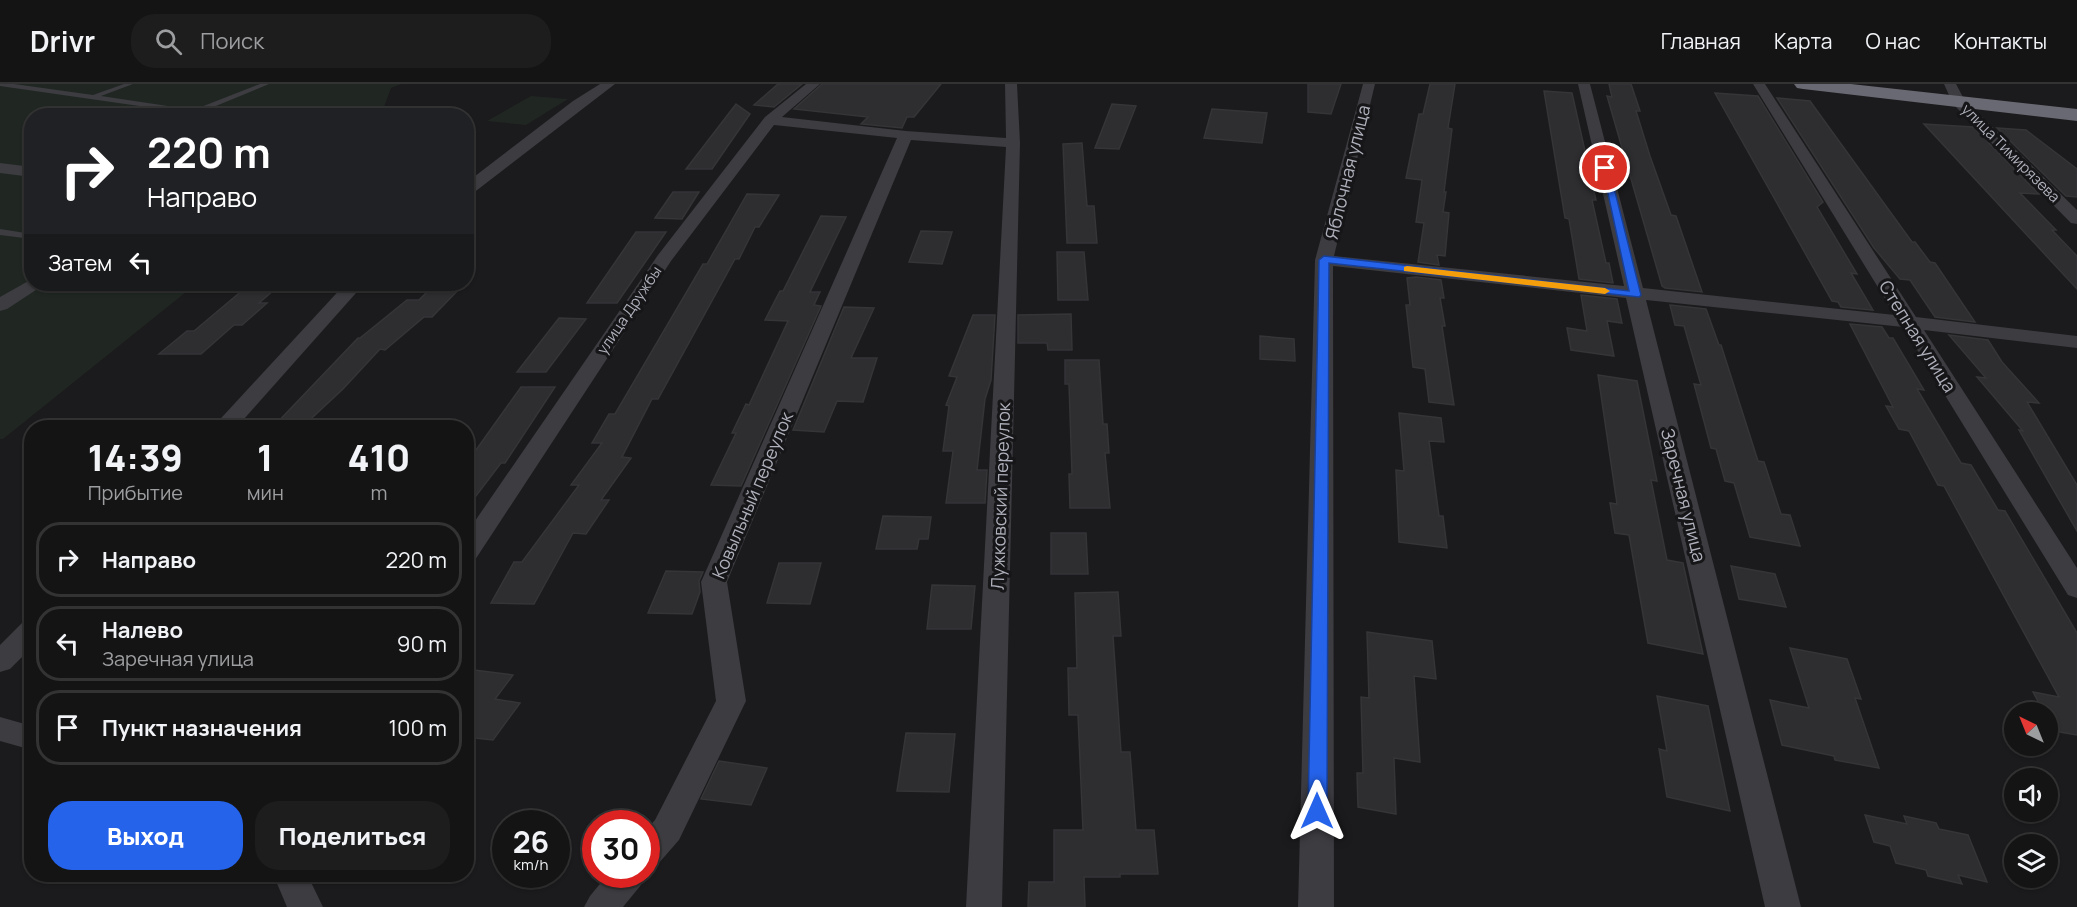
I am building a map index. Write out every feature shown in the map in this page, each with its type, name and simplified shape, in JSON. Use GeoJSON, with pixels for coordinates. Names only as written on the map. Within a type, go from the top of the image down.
{"type":"FeatureCollection","features":[{"type":"Feature","properties":{"kind":"highway"},"geometry":{"type":"LineString","coordinates":[[1803,84],[2077,115]]}},
{"type":"Feature","properties":{"kind":"street"},"geometry":{"type":"LineString","coordinates":[[474,185],[578,104],[609,84]]}},
{"type":"Feature","properties":{"kind":"street","name":"улица Дружбы"},"geometry":{"type":"LineString","coordinates":[[474,542],[664,259],[770,120],[814,84]]}},
{"type":"Feature","properties":{"kind":"street","name":"Лужковский переулок"},"geometry":{"type":"LineString","coordinates":[[984,907],[1013,143],[1011,84]]}},
{"type":"Feature","properties":{"kind":"street","name":"Яблочная улица"},"geometry":{"type":"LineString","coordinates":[[1316,907],[1324,260],[1369,84]]}},
{"type":"Feature","properties":{"kind":"street","name":"Заречная улица"},"geometry":{"type":"LineString","coordinates":[[1584,84],[1783,907]]}},
{"type":"Feature","properties":{"kind":"street","name":"Степная улица"},"geometry":{"type":"LineString","coordinates":[[1759,84],[2077,589]]}},
{"type":"Feature","properties":{"kind":"street","name":"улица Тимирязева"},"geometry":{"type":"LineString","coordinates":[[1950,84],[1958,101],[2077,219]]}},
{"type":"Feature","properties":{"kind":"street"},"geometry":{"type":"LineString","coordinates":[[770,120],[906,135],[1013,143]]}},
{"type":"Feature","properties":{"kind":"street","name":"Ковыльный переулок"},"geometry":{"type":"LineString","coordinates":[[660,838],[667,830],[731,701],[714,582],[906,135]]}},
{"type":"Feature","properties":{"kind":"street"},"geometry":{"type":"LineString","coordinates":[[0,168],[24,171]]}},
{"type":"Feature","properties":{"kind":"street"},"geometry":{"type":"LineString","coordinates":[[1324,260],[1636,295],[1909,321],[2077,342]]}},
{"type":"Feature","properties":{"kind":"street"},"geometry":{"type":"LineString","coordinates":[[0,305],[24,290]]}},
{"type":"Feature","properties":{"kind":"street"},"geometry":{"type":"LineString","coordinates":[[230,420],[349,291]]}},
{"type":"Feature","properties":{"kind":"street"},"geometry":{"type":"LineString","coordinates":[[0,662],[24,638]]}},
{"type":"Feature","properties":{"kind":"street"},"geometry":{"type":"LineString","coordinates":[[0,729],[24,736]]}},
{"type":"Feature","properties":{"kind":"street"},"geometry":{"type":"LineString","coordinates":[[294,882],[305,907]]}},
{"type":"Feature","properties":{"kind":"street"},"geometry":{"type":"LineString","coordinates":[[602,907],[618,888]]}},
{"type":"Feature","properties":{"kind":"lane"},"geometry":{"type":"LineString","coordinates":[[0,84],[169,108]]}},
{"type":"Feature","properties":{"kind":"lane"},"geometry":{"type":"LineString","coordinates":[[95,97],[130,84]]}},
{"type":"Feature","properties":{"kind":"lane"},"geometry":{"type":"LineString","coordinates":[[204,108],[266,84]]}},
{"type":"Feature","properties":{"kind":"lane"},"geometry":{"type":"LineString","coordinates":[[0,232],[24,236]]}},
{"type":"Feature","properties":{"kind":"shaded area"},"geometry":{"type":"Polygon","coordinates":[[[0,84],[401,84],[391,88],[384,108],[24,108],[24,291],[187,291],[3,439],[0,439],[0,84]]]}},
{"type":"Feature","properties":{"kind":"shaded area"},"geometry":{"type":"Polygon","coordinates":[[[531,96],[568,99],[526,125],[487,121],[531,96]]]}},
{"type":"Feature","properties":{"kind":"building"},"geometry":{"type":"Polygon","coordinates":[[[778,84],[802,84],[774,107],[754,105],[778,84]]]}},
{"type":"Feature","properties":{"kind":"building"},"geometry":{"type":"Polygon","coordinates":[[[822,84],[941,84],[914,117],[907,117],[902,128],[861,124],[868,117],[794,109],[822,84]]]}},
{"type":"Feature","properties":{"kind":"building"},"geometry":{"type":"Polygon","coordinates":[[[1308,84],[1341,84],[1331,114],[1308,112],[1308,84]]]}},
{"type":"Feature","properties":{"kind":"building"},"geometry":{"type":"Polygon","coordinates":[[[1430,84],[1455,84],[1448,128],[1452,129],[1443,212],[1449,213],[1445,256],[1437,255],[1439,265],[1418,262],[1424,223],[1416,222],[1422,180],[1406,178],[1419,114],[1423,114],[1430,84]]]}},
{"type":"Feature","properties":{"kind":"building"},"geometry":{"type":"Polygon","coordinates":[[[1609,84],[1631,84],[1640,111],[1636,111],[1650,156],[1671,215],[1676,216],[1702,292],[1662,286],[1607,96],[1612,97],[1609,84]]]}},
{"type":"Feature","properties":{"kind":"building"},"geometry":{"type":"Polygon","coordinates":[[[1544,91],[1572,93],[1596,200],[1592,200],[1606,263],[1609,263],[1613,283],[1579,279],[1569,219],[1565,218],[1544,91]]]}},
{"type":"Feature","properties":{"kind":"building"},"geometry":{"type":"Polygon","coordinates":[[[1715,93],[1758,96],[1823,202],[1817,207],[1857,274],[1851,273],[1873,310],[1841,307],[1838,302],[1832,301],[1715,93]]]}},
{"type":"Feature","properties":{"kind":"building"},"geometry":{"type":"Polygon","coordinates":[[[1777,98],[1810,101],[1912,242],[1915,242],[1930,262],[1935,263],[1975,322],[1935,317],[1910,280],[1900,279],[1874,248],[1777,98]]]}},
{"type":"Feature","properties":{"kind":"building"},"geometry":{"type":"Polygon","coordinates":[[[736,104],[750,114],[712,169],[686,169],[736,104]]]}},
{"type":"Feature","properties":{"kind":"building"},"geometry":{"type":"Polygon","coordinates":[[[1112,104],[1136,106],[1119,149],[1095,148],[1112,104]]]}},
{"type":"Feature","properties":{"kind":"building"},"geometry":{"type":"Polygon","coordinates":[[[1212,109],[1267,113],[1262,143],[1204,138],[1212,109]]]}},
{"type":"Feature","properties":{"kind":"building"},"geometry":{"type":"Polygon","coordinates":[[[1924,124],[1973,127],[2039,194],[2020,193],[2056,230],[2052,230],[2077,256],[2077,289],[1924,124]]]}},
{"type":"Feature","properties":{"kind":"building"},"geometry":{"type":"Polygon","coordinates":[[[1997,128],[2026,130],[2077,169],[2077,197],[2066,196],[1997,128]]]}},
{"type":"Feature","properties":{"kind":"building"},"geometry":{"type":"Polygon","coordinates":[[[1082,143],[1087,206],[1094,206],[1097,243],[1067,243],[1063,144],[1082,143]]]}},
{"type":"Feature","properties":{"kind":"building"},"geometry":{"type":"Polygon","coordinates":[[[673,192],[699,192],[682,219],[655,218],[673,192]]]}},
{"type":"Feature","properties":{"kind":"building"},"geometry":{"type":"Polygon","coordinates":[[[747,194],[779,195],[759,227],[755,227],[739,259],[735,259],[658,399],[652,399],[622,457],[631,458],[601,500],[609,500],[586,534],[573,533],[534,604],[491,603],[514,562],[522,562],[579,485],[571,485],[602,443],[592,443],[609,414],[615,414],[747,194]]]}},
{"type":"Feature","properties":{"kind":"building"},"geometry":{"type":"Polygon","coordinates":[[[821,216],[846,217],[810,292],[820,292],[814,305],[821,306],[741,486],[711,485],[736,433],[732,433],[746,404],[749,405],[788,321],[765,320],[780,291],[783,291],[821,216]]]}},
{"type":"Feature","properties":{"kind":"building"},"geometry":{"type":"Polygon","coordinates":[[[921,231],[952,232],[942,264],[909,262],[921,231]]]}},
{"type":"Feature","properties":{"kind":"building"},"geometry":{"type":"Polygon","coordinates":[[[636,232],[666,232],[617,303],[587,303],[636,232]]]}},
{"type":"Feature","properties":{"kind":"building"},"geometry":{"type":"Polygon","coordinates":[[[1057,252],[1084,252],[1088,300],[1058,300],[1057,252]]]}},
{"type":"Feature","properties":{"kind":"building"},"geometry":{"type":"Polygon","coordinates":[[[1407,278],[1441,280],[1444,298],[1440,298],[1445,326],[1442,326],[1454,405],[1429,402],[1425,369],[1413,367],[1406,305],[1410,305],[1407,278]]]}},
{"type":"Feature","properties":{"kind":"building"},"geometry":{"type":"Polygon","coordinates":[[[242,291],[273,291],[259,303],[267,303],[242,325],[234,325],[201,354],[159,354],[187,331],[194,331],[242,291]]]}},
{"type":"Feature","properties":{"kind":"building"},"geometry":{"type":"Polygon","coordinates":[[[428,291],[457,291],[432,317],[424,317],[385,350],[380,349],[343,389],[310,420],[280,420],[358,338],[407,300],[419,300],[428,291]]]}},
{"type":"Feature","properties":{"kind":"building"},"geometry":{"type":"Polygon","coordinates":[[[1581,295],[1617,299],[1622,323],[1607,321],[1614,356],[1571,350],[1567,328],[1587,331],[1581,295]]]}},
{"type":"Feature","properties":{"kind":"building"},"geometry":{"type":"Polygon","coordinates":[[[1670,305],[1706,309],[1719,345],[1721,345],[1758,461],[1764,462],[1781,514],[1790,515],[1800,546],[1750,537],[1734,483],[1725,481],[1716,449],[1711,448],[1694,384],[1701,385],[1684,326],[1675,325],[1670,305]]]}},
{"type":"Feature","properties":{"kind":"building"},"geometry":{"type":"Polygon","coordinates":[[[844,307],[874,308],[851,358],[877,358],[863,402],[837,401],[824,432],[793,430],[844,307]]]}},
{"type":"Feature","properties":{"kind":"building"},"geometry":{"type":"Polygon","coordinates":[[[1071,314],[1072,350],[1048,350],[1047,343],[1018,343],[1018,315],[1071,314]]]}},
{"type":"Feature","properties":{"kind":"building"},"geometry":{"type":"Polygon","coordinates":[[[973,315],[995,315],[991,380],[985,399],[977,470],[987,470],[985,503],[946,503],[953,451],[943,451],[949,406],[946,405],[957,377],[949,376],[973,315]]]}},
{"type":"Feature","properties":{"kind":"building"},"geometry":{"type":"Polygon","coordinates":[[[559,318],[586,319],[546,372],[517,372],[559,318]]]}},
{"type":"Feature","properties":{"kind":"building"},"geometry":{"type":"Polygon","coordinates":[[[1850,324],[1882,327],[1889,338],[1893,338],[1924,390],[1917,389],[1961,463],[1971,465],[1998,510],[2005,511],[2077,633],[2077,735],[2058,732],[2058,702],[2038,702],[2033,692],[2059,697],[1944,486],[1938,485],[1909,431],[1899,429],[1886,406],[1893,407],[1850,324]]]}},
{"type":"Feature","properties":{"kind":"building"},"geometry":{"type":"Polygon","coordinates":[[[1949,335],[1988,340],[2002,362],[2039,403],[2027,402],[2077,485],[2077,531],[2019,430],[2023,431],[1977,377],[1986,378],[1949,335]]]}},
{"type":"Feature","properties":{"kind":"building"},"geometry":{"type":"Polygon","coordinates":[[[1260,336],[1294,339],[1295,361],[1260,359],[1260,336]]]}},
{"type":"Feature","properties":{"kind":"building"},"geometry":{"type":"Polygon","coordinates":[[[1065,360],[1099,360],[1103,424],[1107,424],[1109,453],[1105,453],[1110,508],[1070,508],[1069,474],[1072,474],[1069,384],[1065,384],[1065,360]]]}},
{"type":"Feature","properties":{"kind":"building"},"geometry":{"type":"Polygon","coordinates":[[[1598,375],[1637,381],[1657,481],[1651,480],[1667,560],[1683,563],[1703,654],[1648,643],[1629,535],[1615,533],[1610,503],[1617,504],[1598,375]]]}},
{"type":"Feature","properties":{"kind":"building"},"geometry":{"type":"Polygon","coordinates":[[[521,387],[555,387],[505,463],[501,463],[474,498],[474,453],[521,387]]]}},
{"type":"Feature","properties":{"kind":"building"},"geometry":{"type":"Polygon","coordinates":[[[1399,413],[1441,418],[1444,442],[1429,441],[1439,516],[1443,516],[1447,548],[1399,542],[1396,470],[1404,471],[1399,413]]]}},
{"type":"Feature","properties":{"kind":"building"},"geometry":{"type":"Polygon","coordinates":[[[883,516],[931,517],[928,539],[919,539],[917,549],[876,549],[883,516]]]}},
{"type":"Feature","properties":{"kind":"building"},"geometry":{"type":"Polygon","coordinates":[[[1051,533],[1086,533],[1088,574],[1051,574],[1051,533]]]}},
{"type":"Feature","properties":{"kind":"building"},"geometry":{"type":"Polygon","coordinates":[[[779,563],[821,563],[810,604],[767,603],[779,563]]]}},
{"type":"Feature","properties":{"kind":"building"},"geometry":{"type":"Polygon","coordinates":[[[1731,566],[1775,574],[1786,607],[1739,599],[1731,566]]]}},
{"type":"Feature","properties":{"kind":"building"},"geometry":{"type":"Polygon","coordinates":[[[666,571],[703,572],[699,581],[700,592],[692,614],[648,613],[666,571]]]}},
{"type":"Feature","properties":{"kind":"building"},"geometry":{"type":"Polygon","coordinates":[[[932,585],[975,586],[971,629],[927,629],[932,585]]]}},
{"type":"Feature","properties":{"kind":"building"},"geometry":{"type":"Polygon","coordinates":[[[1118,592],[1121,636],[1113,636],[1121,752],[1130,752],[1136,830],[1154,830],[1158,874],[1084,877],[1085,907],[1028,907],[1029,882],[1054,882],[1054,830],[1083,830],[1078,715],[1069,715],[1068,668],[1077,668],[1075,593],[1118,592]]]}},
{"type":"Feature","properties":{"kind":"building"},"geometry":{"type":"Polygon","coordinates":[[[1367,632],[1432,641],[1436,679],[1414,676],[1420,762],[1394,758],[1396,814],[1358,807],[1357,773],[1363,773],[1361,697],[1369,698],[1367,632]]]}},
{"type":"Feature","properties":{"kind":"building"},"geometry":{"type":"Polygon","coordinates":[[[1790,648],[1847,659],[1861,699],[1855,698],[1879,768],[1835,760],[1834,756],[1782,745],[1770,700],[1809,708],[1790,648]]]}},
{"type":"Feature","properties":{"kind":"building"},"geometry":{"type":"Polygon","coordinates":[[[474,670],[513,675],[495,699],[520,703],[493,740],[474,738],[474,670]]]}},
{"type":"Feature","properties":{"kind":"building"},"geometry":{"type":"Polygon","coordinates":[[[1657,696],[1708,706],[1730,811],[1667,797],[1659,749],[1667,751],[1657,696]]]}},
{"type":"Feature","properties":{"kind":"building"},"geometry":{"type":"Polygon","coordinates":[[[906,733],[955,734],[949,792],[897,791],[906,733]]]}},
{"type":"Feature","properties":{"kind":"building"},"geometry":{"type":"Polygon","coordinates":[[[719,761],[767,768],[751,805],[701,799],[719,761]]]}},
{"type":"Feature","properties":{"kind":"building"},"geometry":{"type":"Polygon","coordinates":[[[1865,815],[1907,824],[1904,816],[1936,823],[1939,829],[1968,835],[1987,882],[1958,875],[1962,884],[1928,876],[1926,870],[1896,863],[1890,846],[1874,842],[1865,815]]]}},
{"type":"Feature","properties":{"kind":"slow traffic"},"geometry":{"type":"LineString","coordinates":[[1407,269],[1605,291]]}},
{"type":"Feature","properties":{"kind":"route"},"geometry":{"type":"LineString","coordinates":[[1317,811],[1324,260],[1636,295],[1605,168]]}}]}
